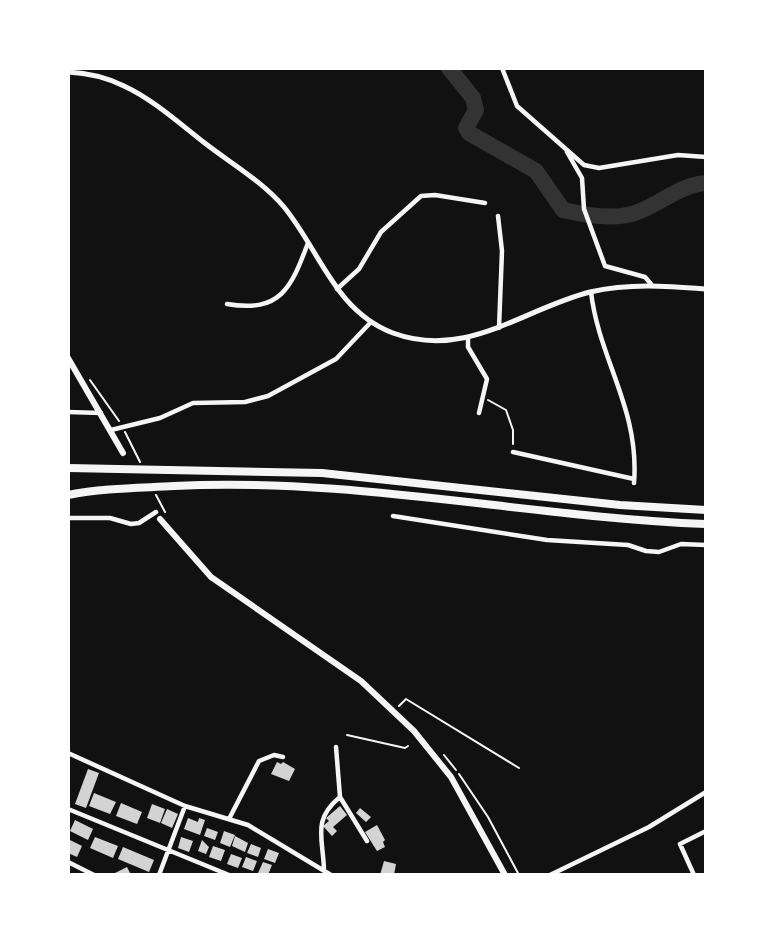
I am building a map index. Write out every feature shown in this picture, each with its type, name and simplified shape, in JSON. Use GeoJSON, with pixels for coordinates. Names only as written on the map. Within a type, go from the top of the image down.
{"type":"FeatureCollection","features":[{"type":"Feature","properties":{"kind":"highway"},"geometry":{"type":"LineString","coordinates":[[68,468],[322,473],[620,505],[706,510]]}},
{"type":"Feature","properties":{"kind":"highway"},"geometry":{"type":"LineString","coordinates":[[68,495],[111,489],[207,484],[323,487],[619,519],[706,524]]}},
{"type":"Feature","properties":{"kind":"main road"},"geometry":{"type":"LineString","coordinates":[[68,358],[123,453]]}},
{"type":"Feature","properties":{"kind":"main road"},"geometry":{"type":"LineString","coordinates":[[161,516],[211,577],[361,681],[414,731],[451,777],[505,875]]}},
{"type":"Feature","properties":{"kind":"street"},"geometry":{"type":"LineString","coordinates":[[502,68],[517,106],[584,165],[599,168],[678,155],[706,157]]}},
{"type":"Feature","properties":{"kind":"street"},"geometry":{"type":"LineString","coordinates":[[68,72],[108,79],[140,94],[277,198],[337,289],[356,311],[371,322],[410,338],[431,341],[468,339],[591,292],[651,284],[706,289]]}},
{"type":"Feature","properties":{"kind":"street"},"geometry":{"type":"LineString","coordinates":[[565,148],[582,178],[584,209],[609,269],[645,277],[651,284]]}},
{"type":"Feature","properties":{"kind":"street"},"geometry":{"type":"LineString","coordinates":[[337,289],[359,269],[381,232],[421,197],[435,195],[485,203]]}},
{"type":"Feature","properties":{"kind":"street"},"geometry":{"type":"LineString","coordinates":[[498,216],[502,251],[499,329]]}},
{"type":"Feature","properties":{"kind":"street"},"geometry":{"type":"LineString","coordinates":[[227,304],[253,307],[277,297],[295,279],[308,243]]}},
{"type":"Feature","properties":{"kind":"street"},"geometry":{"type":"LineString","coordinates":[[513,452],[634,481],[636,455],[625,400],[595,323],[591,292]]}},
{"type":"Feature","properties":{"kind":"street"},"geometry":{"type":"LineString","coordinates":[[111,430],[122,425],[160,418],[204,401],[245,402],[268,396],[336,359],[371,322]]}},
{"type":"Feature","properties":{"kind":"street"},"geometry":{"type":"LineString","coordinates":[[468,339],[468,347],[486,372],[485,398],[479,413]]}},
{"type":"Feature","properties":{"kind":"street"},"geometry":{"type":"LineString","coordinates":[[68,412],[101,413]]}},
{"type":"Feature","properties":{"kind":"street"},"geometry":{"type":"LineString","coordinates":[[68,518],[110,518],[131,524],[161,516]]}},
{"type":"Feature","properties":{"kind":"street"},"geometry":{"type":"LineString","coordinates":[[393,516],[547,540],[628,545],[659,552],[681,544],[706,545]]}},
{"type":"Feature","properties":{"kind":"street"},"geometry":{"type":"LineString","coordinates":[[628,545],[629,539]]}},
{"type":"Feature","properties":{"kind":"street"},"geometry":{"type":"LineString","coordinates":[[336,747],[340,797],[367,841]]}},
{"type":"Feature","properties":{"kind":"street"},"geometry":{"type":"LineString","coordinates":[[68,753],[185,806],[248,825],[327,873]]}},
{"type":"Feature","properties":{"kind":"street"},"geometry":{"type":"LineString","coordinates":[[229,819],[259,761],[274,755],[283,757]]}},
{"type":"Feature","properties":{"kind":"street"},"geometry":{"type":"LineString","coordinates":[[550,875],[659,822],[706,792]]}},
{"type":"Feature","properties":{"kind":"street"},"geometry":{"type":"LineString","coordinates":[[327,873],[321,817],[325,809],[340,797]]}},
{"type":"Feature","properties":{"kind":"street"},"geometry":{"type":"LineString","coordinates":[[159,875],[185,806]]}},
{"type":"Feature","properties":{"kind":"street"},"geometry":{"type":"LineString","coordinates":[[68,809],[228,875]]}},
{"type":"Feature","properties":{"kind":"street"},"geometry":{"type":"LineString","coordinates":[[694,875],[680,844],[706,831]]}},
{"type":"Feature","properties":{"kind":"street"},"geometry":{"type":"LineString","coordinates":[[68,862],[94,875]]}},
{"type":"Feature","properties":{"kind":"path"},"geometry":{"type":"LineString","coordinates":[[91,380],[122,425],[145,472]]}},
{"type":"Feature","properties":{"kind":"path"},"geometry":{"type":"LineString","coordinates":[[485,398],[502,405],[506,410],[513,430],[513,452]]}},
{"type":"Feature","properties":{"kind":"path"},"geometry":{"type":"LineString","coordinates":[[156,495],[161,516]]}},
{"type":"Feature","properties":{"kind":"path"},"geometry":{"type":"LineString","coordinates":[[393,711],[406,699],[519,768]]}},
{"type":"Feature","properties":{"kind":"path"},"geometry":{"type":"LineString","coordinates":[[347,735],[405,748],[408,746]]}},
{"type":"Feature","properties":{"kind":"path"},"geometry":{"type":"LineString","coordinates":[[443,754],[488,817],[519,875]]}},
{"type":"Feature","properties":{"kind":"building"},"geometry":{"type":"Polygon","coordinates":[[[277,762],[283,762],[295,769],[289,781],[271,774],[277,762]]]}},
{"type":"Feature","properties":{"kind":"building"},"geometry":{"type":"Polygon","coordinates":[[[88,769],[99,773],[86,808],[75,804],[88,769]]]}},
{"type":"Feature","properties":{"kind":"building"},"geometry":{"type":"Polygon","coordinates":[[[94,793],[116,802],[110,814],[89,806],[94,793]]]}},
{"type":"Feature","properties":{"kind":"building"},"geometry":{"type":"Polygon","coordinates":[[[121,803],[142,812],[137,824],[116,816],[121,803]]]}},
{"type":"Feature","properties":{"kind":"building"},"geometry":{"type":"Polygon","coordinates":[[[152,804],[165,809],[160,823],[147,818],[152,804]]]}},
{"type":"Feature","properties":{"kind":"building"},"geometry":{"type":"Polygon","coordinates":[[[340,806],[347,815],[333,827],[337,831],[332,836],[323,826],[329,821],[326,818],[340,806]]]}},
{"type":"Feature","properties":{"kind":"building"},"geometry":{"type":"Polygon","coordinates":[[[360,808],[371,817],[366,822],[356,813],[360,808]]]}},
{"type":"Feature","properties":{"kind":"building"},"geometry":{"type":"Polygon","coordinates":[[[167,809],[178,814],[172,828],[161,823],[167,809]]]}},
{"type":"Feature","properties":{"kind":"building"},"geometry":{"type":"Polygon","coordinates":[[[188,818],[198,822],[199,818],[205,820],[200,835],[184,829],[188,818]]]}},
{"type":"Feature","properties":{"kind":"building"},"geometry":{"type":"Polygon","coordinates":[[[75,820],[93,829],[88,840],[70,831],[75,820]]]}},
{"type":"Feature","properties":{"kind":"building"},"geometry":{"type":"Polygon","coordinates":[[[377,825],[385,840],[385,847],[377,851],[365,832],[377,825]]]}},
{"type":"Feature","properties":{"kind":"building"},"geometry":{"type":"Polygon","coordinates":[[[207,828],[218,832],[215,840],[204,836],[207,828]]]}},
{"type":"Feature","properties":{"kind":"building"},"geometry":{"type":"Polygon","coordinates":[[[224,831],[235,835],[230,847],[220,843],[224,831]]]}},
{"type":"Feature","properties":{"kind":"building"},"geometry":{"type":"Polygon","coordinates":[[[235,836],[248,843],[245,852],[232,846],[235,836]]]}},
{"type":"Feature","properties":{"kind":"building"},"geometry":{"type":"Polygon","coordinates":[[[95,837],[118,846],[113,858],[90,848],[95,837]]]}},
{"type":"Feature","properties":{"kind":"building"},"geometry":{"type":"Polygon","coordinates":[[[181,837],[193,841],[189,852],[178,848],[181,837]]]}},
{"type":"Feature","properties":{"kind":"building"},"geometry":{"type":"Polygon","coordinates":[[[68,839],[82,846],[77,857],[68,853],[68,839]]]}},
{"type":"Feature","properties":{"kind":"building"},"geometry":{"type":"Polygon","coordinates":[[[202,840],[209,847],[206,854],[198,851],[202,840]]]}},
{"type":"Feature","properties":{"kind":"building"},"geometry":{"type":"Polygon","coordinates":[[[251,844],[261,848],[258,857],[247,853],[251,844]]]}},
{"type":"Feature","properties":{"kind":"building"},"geometry":{"type":"Polygon","coordinates":[[[213,846],[225,850],[221,861],[209,857],[213,846]]]}},
{"type":"Feature","properties":{"kind":"building"},"geometry":{"type":"Polygon","coordinates":[[[123,847],[154,860],[149,872],[118,859],[123,847]]]}},
{"type":"Feature","properties":{"kind":"building"},"geometry":{"type":"Polygon","coordinates":[[[268,849],[279,853],[275,863],[264,859],[268,849]]]}},
{"type":"Feature","properties":{"kind":"building"},"geometry":{"type":"Polygon","coordinates":[[[231,854],[242,858],[238,868],[227,864],[231,854]]]}},
{"type":"Feature","properties":{"kind":"building"},"geometry":{"type":"Polygon","coordinates":[[[246,857],[257,861],[253,871],[242,867],[246,857]]]}},
{"type":"Feature","properties":{"kind":"building"},"geometry":{"type":"Polygon","coordinates":[[[384,861],[396,864],[394,875],[380,875],[384,861]]]}},
{"type":"Feature","properties":{"kind":"building"},"geometry":{"type":"Polygon","coordinates":[[[263,862],[272,865],[268,875],[258,873],[263,862]]]}},
{"type":"Feature","properties":{"kind":"building"},"geometry":{"type":"Polygon","coordinates":[[[127,867],[131,875],[111,875],[127,867]]]}},
{"type":"Feature","properties":{"kind":"waterway"},"geometry":{"type":"LineString","coordinates":[[449,68],[473,98],[476,110],[466,128],[469,133],[536,171],[563,210],[599,216],[627,215],[687,187],[706,183]]}}]}
